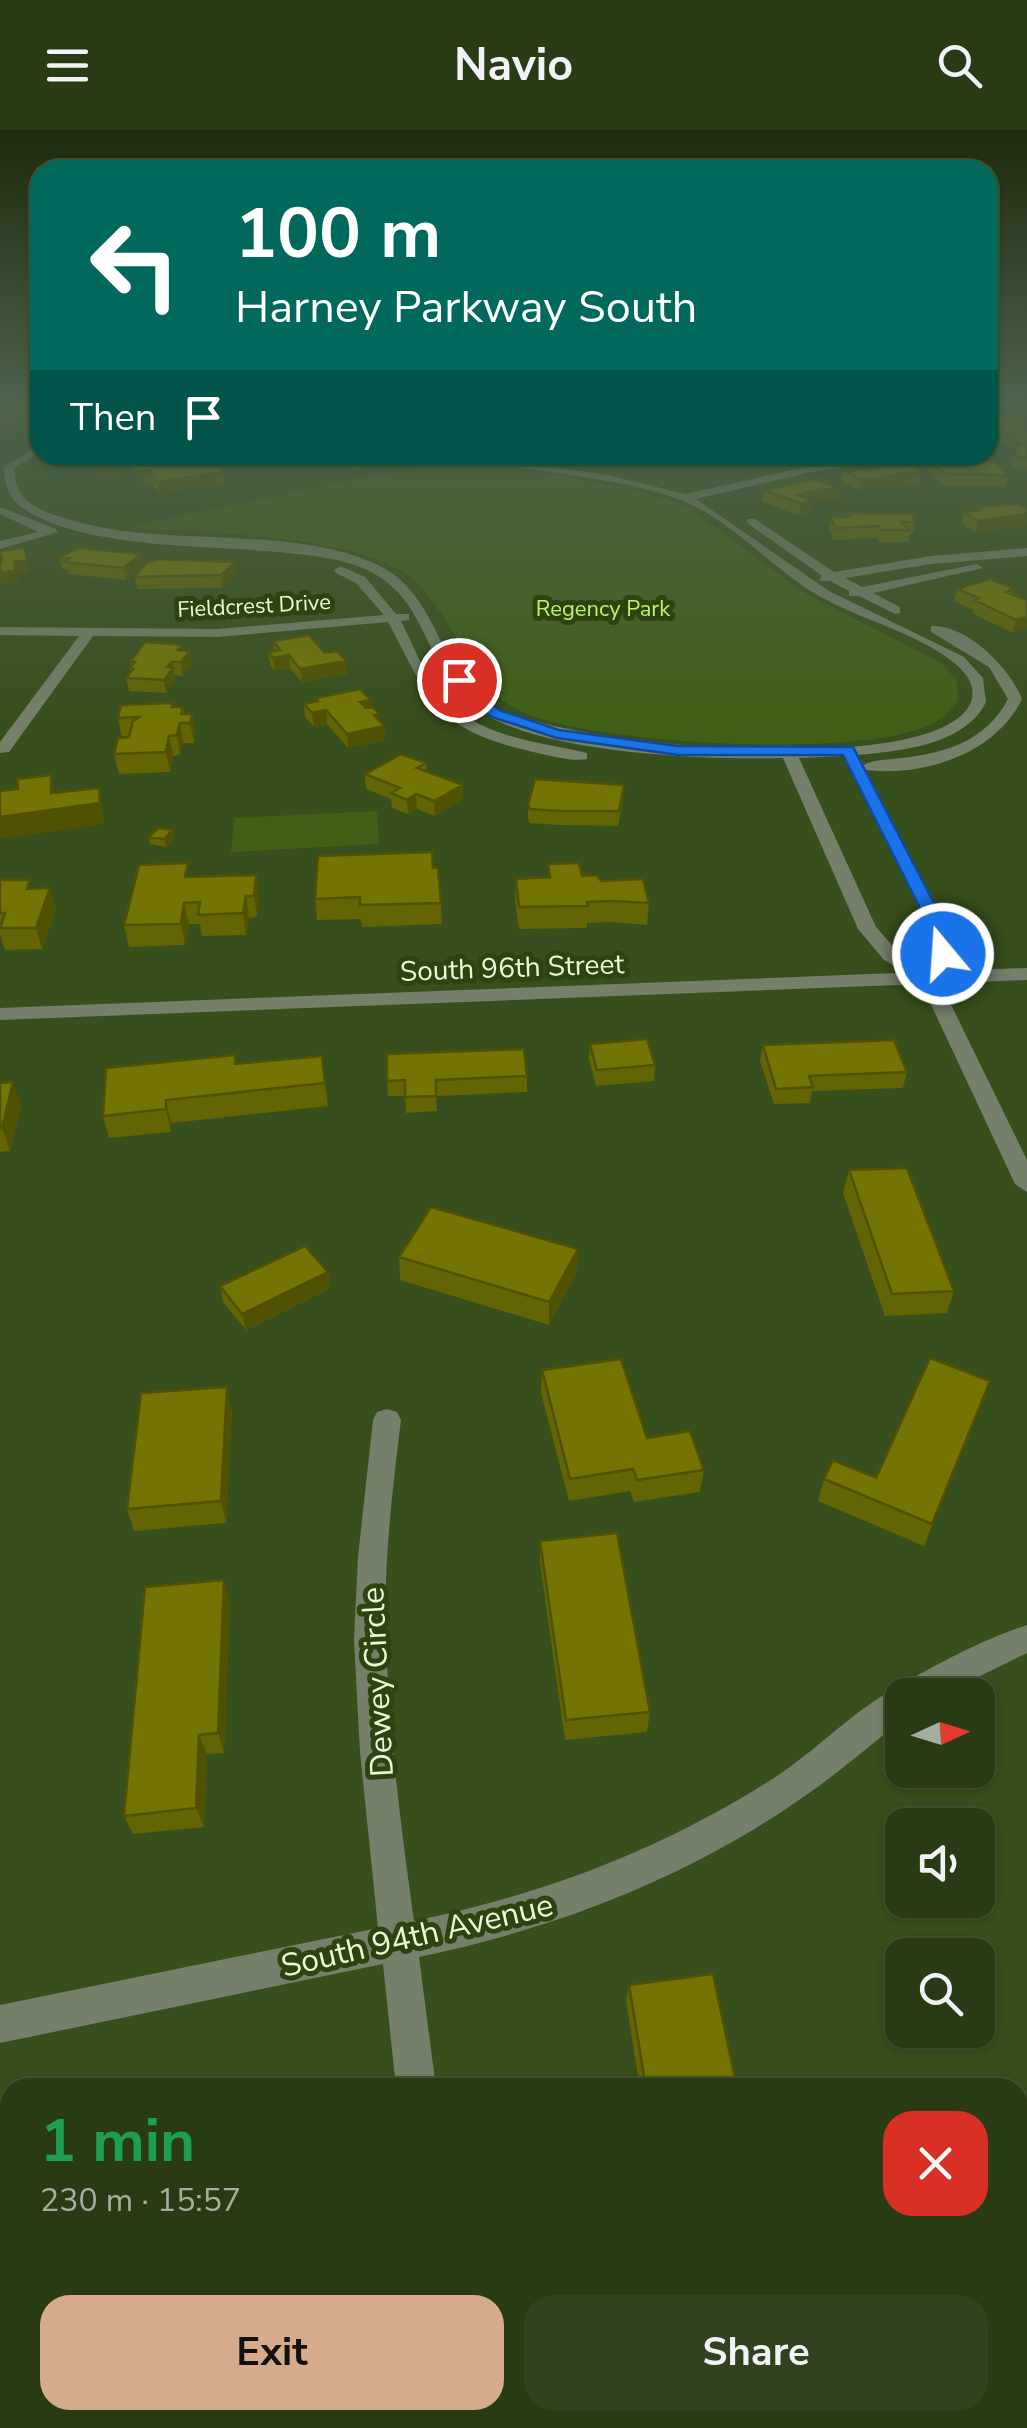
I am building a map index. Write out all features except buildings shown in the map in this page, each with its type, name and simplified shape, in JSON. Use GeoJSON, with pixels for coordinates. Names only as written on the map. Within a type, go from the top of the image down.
{"type":"FeatureCollection","features":[{"type":"Feature","properties":{"kind":"street"},"geometry":{"type":"LineString","coordinates":[[32,506],[76,526],[337,555],[396,578],[459,680],[477,702],[526,725],[557,734],[647,748],[792,760]]}},
{"type":"Feature","properties":{"kind":"street"},"geometry":{"type":"LineString","coordinates":[[700,506],[804,581],[951,656],[974,675],[981,696],[970,716],[938,737],[852,758]]}},
{"type":"Feature","properties":{"kind":"street"},"geometry":{"type":"LineString","coordinates":[[729,506],[830,576],[978,651],[1005,674],[1021,700]]}},
{"type":"Feature","properties":{"kind":"street"},"geometry":{"type":"LineString","coordinates":[[0,510],[51,532],[320,564],[369,584],[392,618],[426,685],[446,709],[504,738],[603,759]]}},
{"type":"Feature","properties":{"kind":"street"},"geometry":{"type":"LineString","coordinates":[[0,545],[76,526]]}},
{"type":"Feature","properties":{"kind":"street"},"geometry":{"type":"LineString","coordinates":[[804,581],[918,561],[1024,552]]}},
{"type":"Feature","properties":{"kind":"street"},"geometry":{"type":"LineString","coordinates":[[830,597],[968,570],[1024,552]]}},
{"type":"Feature","properties":{"kind":"street","name":"Fieldcrest Drive"},"geometry":{"type":"LineString","coordinates":[[0,631],[218,633],[421,615]]}},
{"type":"Feature","properties":{"kind":"street"},"geometry":{"type":"LineString","coordinates":[[3,748],[90,630]]}},
{"type":"Feature","properties":{"kind":"street"},"geometry":{"type":"LineString","coordinates":[[981,696],[1021,700]]}},
{"type":"Feature","properties":{"kind":"street"},"geometry":{"type":"LineString","coordinates":[[728,769],[792,760],[852,758],[904,763],[964,750],[1003,724],[1021,700]]}},
{"type":"Feature","properties":{"kind":"street"},"geometry":{"type":"LineString","coordinates":[[852,758],[939,930],[943,954],[928,978]]}},
{"type":"Feature","properties":{"kind":"street"},"geometry":{"type":"LineString","coordinates":[[792,760],[867,929],[891,956],[928,978],[1027,1184]]}},
{"type":"Feature","properties":{"kind":"street","name":"South 96th Street"},"geometry":{"type":"LineString","coordinates":[[0,1014],[1027,974]]}},
{"type":"Feature","properties":{"kind":"street","name":"Dewey Circle"},"geometry":{"type":"LineString","coordinates":[[387,1420],[373,1540],[370,1639],[376,1732],[415,2078]]}},
{"type":"Feature","properties":{"kind":"street"},"geometry":{"type":"LineString","coordinates":[[942,1678],[995,1650],[1027,1639]]}},
{"type":"Feature","properties":{"kind":"street","name":"South 94th Avenue"},"geometry":{"type":"LineString","coordinates":[[0,2024],[478,1926],[574,1898],[674,1854],[786,1789],[885,1713]]}},
{"type":"Feature","properties":{"kind":"green space","name":"Regency Park"},"geometry":{"type":"Polygon","coordinates":[[[227,506],[683,506],[803,592],[941,663],[957,680],[958,701],[930,725],[894,736],[846,742],[730,744],[614,734],[566,725],[529,715],[485,686],[427,594],[393,566],[361,554],[280,538],[127,527],[227,506]]]}},
{"type":"Feature","properties":{"kind":"green space"},"geometry":{"type":"Polygon","coordinates":[[[377,811],[379,844],[231,852],[234,818],[377,811]]]}},
{"type":"Feature","properties":{"kind":"route"},"geometry":{"type":"LineString","coordinates":[[459,680],[477,702],[497,714],[557,734],[710,752],[848,750],[939,930],[943,954]]}}]}
